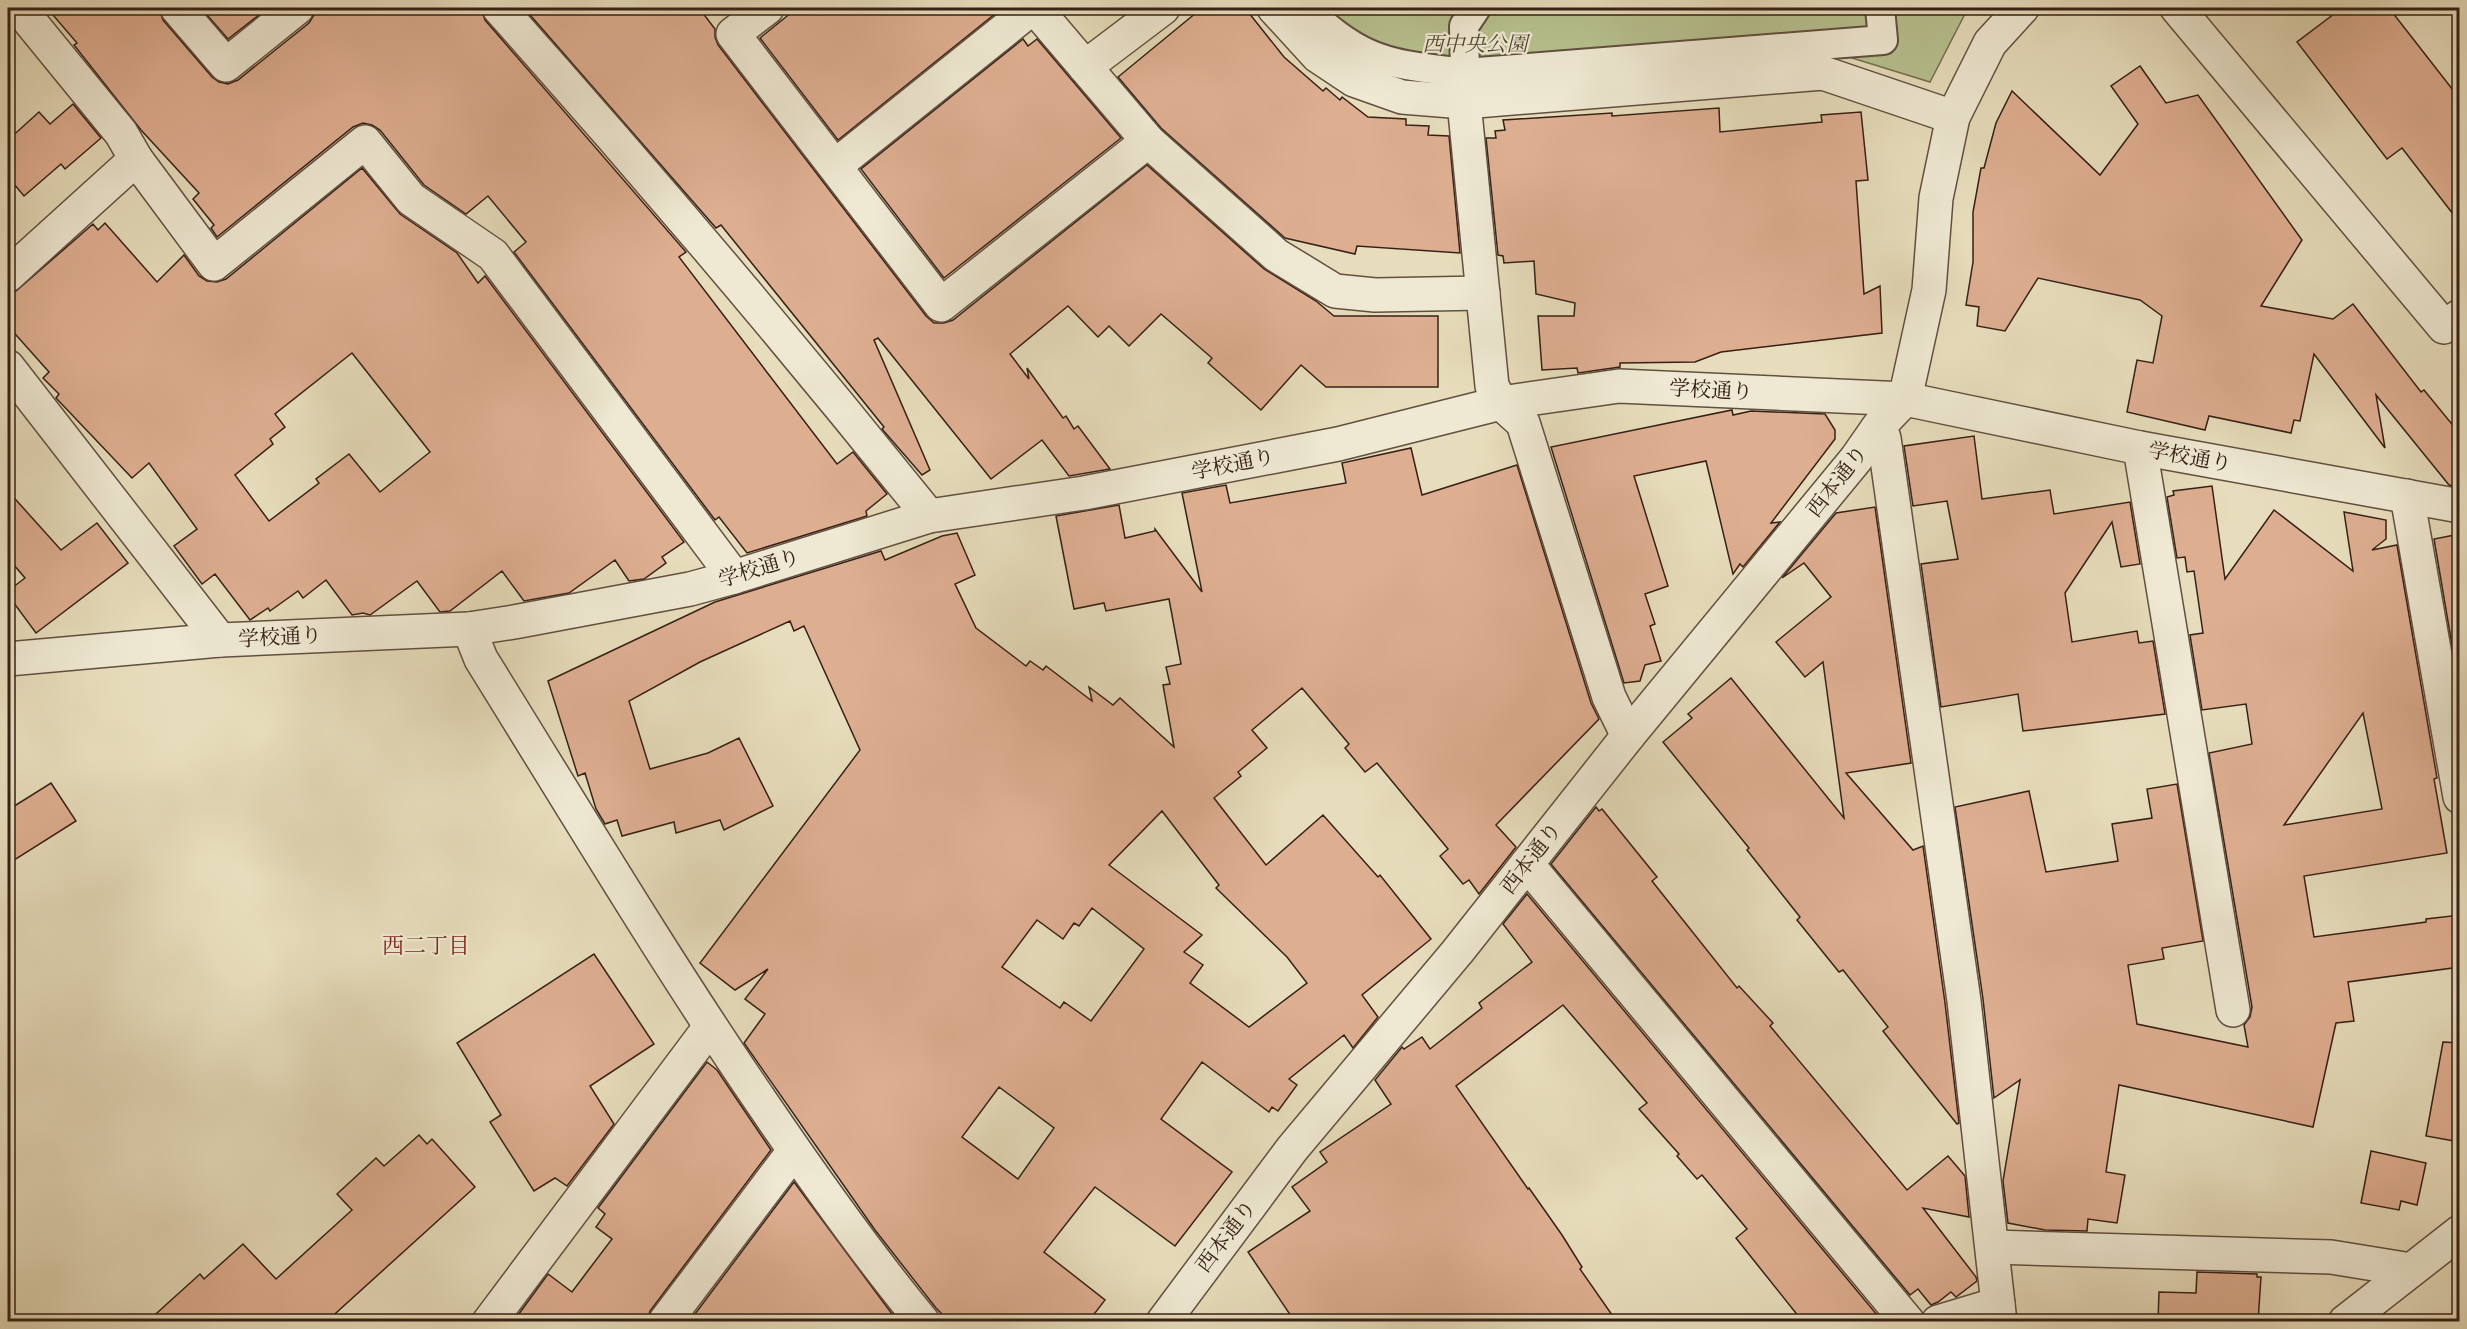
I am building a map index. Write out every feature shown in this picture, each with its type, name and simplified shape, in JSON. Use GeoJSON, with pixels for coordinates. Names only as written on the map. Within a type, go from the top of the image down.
{"type":"FeatureCollection","features":[{"type":"Feature","properties":{"kind":"street"},"geometry":{"type":"LineString","coordinates":[[19,8],[121,133],[136,159],[214,264],[365,142],[411,199],[493,255],[734,577]]}},
{"type":"Feature","properties":{"kind":"street"},"geometry":{"type":"LineString","coordinates":[[177,8],[226,65],[297,8]]}},
{"type":"Feature","properties":{"kind":"street"},"geometry":{"type":"LineString","coordinates":[[500,8],[818,377],[929,516]]}},
{"type":"Feature","properties":{"kind":"street"},"geometry":{"type":"LineString","coordinates":[[767,8],[733,34],[941,306],[1148,141]]}},
{"type":"Feature","properties":{"kind":"street"},"geometry":{"type":"LineString","coordinates":[[835,166],[1034,8],[1148,141],[1276,255],[1335,291],[1375,295],[1483,293]]}},
{"type":"Feature","properties":{"kind":"street"},"geometry":{"type":"LineString","coordinates":[[1085,67],[1163,8]]}},
{"type":"Feature","properties":{"kind":"street"},"geometry":{"type":"LineString","coordinates":[[1274,8],[1318,56],[1354,80],[1402,97],[1883,40],[1880,8]]}},
{"type":"Feature","properties":{"kind":"street"},"geometry":{"type":"LineString","coordinates":[[1304,8],[1337,35],[1370,55],[1419,68],[1465,88],[1823,73],[1953,117]]}},
{"type":"Feature","properties":{"kind":"street"},"geometry":{"type":"LineString","coordinates":[[1905,399],[1929,290],[1936,198],[1953,117],[1990,43],[2022,8]]}},
{"type":"Feature","properties":{"kind":"street"},"geometry":{"type":"LineString","coordinates":[[2177,8],[2454,330]]}},
{"type":"Feature","properties":{"kind":"street"},"geometry":{"type":"LineString","coordinates":[[1463,14],[1465,88],[1492,386],[1501,403],[1524,423],[1609,697],[1628,736]]}},
{"type":"Feature","properties":{"kind":"street"},"geometry":{"type":"LineString","coordinates":[[8,275],[136,159]]}},
{"type":"Feature","properties":{"kind":"street"},"geometry":{"type":"LineString","coordinates":[[8,367],[220,640]]}},
{"type":"Feature","properties":{"kind":"street","name":"学校通り"},"geometry":{"type":"LineString","coordinates":[[8,659],[220,640],[469,629],[690,589],[929,516],[1084,493],[1338,444],[1501,403],[1619,386],[1905,399],[2140,448],[2460,506]]}},
{"type":"Feature","properties":{"kind":"street","name":"西本通り"},"geometry":{"type":"LineString","coordinates":[[1162,1322],[1292,1149],[1458,951],[1628,736],[1856,459],[1877,429],[1905,399]]}},
{"type":"Feature","properties":{"kind":"street"},"geometry":{"type":"LineString","coordinates":[[1877,429],[1884,438],[1964,1001],[1999,1313],[1938,1322]]}},
{"type":"Feature","properties":{"kind":"street"},"geometry":{"type":"LineString","coordinates":[[2140,448],[2233,1011]]}},
{"type":"Feature","properties":{"kind":"street"},"geometry":{"type":"LineString","coordinates":[[2407,496],[2460,797]]}},
{"type":"Feature","properties":{"kind":"street"},"geometry":{"type":"LineString","coordinates":[[469,629],[481,659],[710,1027],[794,1151],[878,1268],[923,1322]]}},
{"type":"Feature","properties":{"kind":"street"},"geometry":{"type":"LineString","coordinates":[[1527,864],[1908,1322]]}},
{"type":"Feature","properties":{"kind":"street"},"geometry":{"type":"LineString","coordinates":[[489,1322],[710,1027]]}},
{"type":"Feature","properties":{"kind":"street"},"geometry":{"type":"LineString","coordinates":[[665,1322],[794,1151]]}},
{"type":"Feature","properties":{"kind":"street"},"geometry":{"type":"LineString","coordinates":[[2345,1322],[2460,1232]]}},
{"type":"Feature","properties":{"kind":"street"},"geometry":{"type":"LineString","coordinates":[[1993,1246],[2331,1257],[2410,1270]]}},
{"type":"Feature","properties":{"kind":"green space","name":"西中央公園"},"geometry":{"type":"Polygon","coordinates":[[[1295,8],[1968,8],[1930,82],[1823,49],[1467,82],[1295,8]]]}},
{"type":"Feature","properties":{"kind":"building"},"geometry":{"type":"Polygon","coordinates":[[[47,8],[159,8],[163,20],[212,77],[228,84],[238,80],[309,23],[315,8],[481,8],[485,20],[686,252],[679,257],[837,464],[853,452],[887,494],[866,511],[867,516],[747,553],[719,517],[715,520],[514,252],[526,242],[488,196],[466,214],[424,185],[380,130],[363,123],[353,127],[217,237],[211,228],[214,225],[193,199],[199,193],[141,130],[74,45],[77,43],[47,8]]]}},
{"type":"Feature","properties":{"kind":"building"},"geometry":{"type":"Polygon","coordinates":[[[201,8],[268,8],[228,39],[201,8]]]}},
{"type":"Feature","properties":{"kind":"building"},"geometry":{"type":"Polygon","coordinates":[[[524,8],[699,8],[715,29],[718,45],[926,316],[934,323],[953,320],[1147,165],[1264,269],[1316,301],[1334,316],[1438,316],[1438,387],[1326,387],[1301,365],[1261,410],[1208,363],[1212,358],[1161,314],[1129,346],[1109,326],[1098,337],[1068,306],[1010,354],[1029,379],[1027,368],[1063,418],[1066,416],[1074,429],[1078,426],[1110,469],[1069,476],[1042,440],[991,479],[878,338],[874,340],[930,470],[922,475],[882,429],[884,427],[721,225],[716,228],[524,8]]]}},
{"type":"Feature","properties":{"kind":"building"},"geometry":{"type":"Polygon","coordinates":[[[797,8],[1001,9],[838,140],[760,38],[797,8]]]}},
{"type":"Feature","properties":{"kind":"building"},"geometry":{"type":"Polygon","coordinates":[[[1202,8],[1245,8],[1284,57],[1323,91],[1326,88],[1340,100],[1342,97],[1368,117],[1406,119],[1406,125],[1429,126],[1428,135],[1449,136],[1460,253],[1357,246],[1355,254],[1285,238],[1161,128],[1118,77],[1202,8]]]}},
{"type":"Feature","properties":{"kind":"building"},"geometry":{"type":"Polygon","coordinates":[[[2342,8],[2389,8],[2460,99],[2460,223],[2402,148],[2387,159],[2297,42],[2342,8]]]}},
{"type":"Feature","properties":{"kind":"building"},"geometry":{"type":"Polygon","coordinates":[[[1023,39],[1028,46],[1037,39],[1121,138],[944,278],[861,169],[1023,39]]]}},
{"type":"Feature","properties":{"kind":"building"},"geometry":{"type":"Polygon","coordinates":[[[2140,66],[2166,103],[2198,95],[2302,240],[2261,306],[2333,319],[2353,304],[2421,392],[2424,390],[2460,434],[2460,487],[2449,485],[2376,395],[2385,448],[2314,354],[2300,421],[2294,420],[2291,433],[2209,416],[2205,430],[2127,412],[2137,360],[2153,363],[2162,316],[2140,300],[2038,278],[2005,331],[1977,326],[1979,307],[1966,305],[1973,262],[1973,212],[1981,168],[1984,168],[1996,123],[2012,91],[2100,175],[2138,124],[2111,86],[2140,66]]]}},
{"type":"Feature","properties":{"kind":"building"},"geometry":{"type":"Polygon","coordinates":[[[73,104],[101,138],[65,169],[61,164],[24,196],[8,177],[8,140],[39,112],[50,124],[73,104]]]}},
{"type":"Feature","properties":{"kind":"building"},"geometry":{"type":"Polygon","coordinates":[[[1719,108],[1720,132],[1822,122],[1821,115],[1861,112],[1868,180],[1856,181],[1864,294],[1880,286],[1882,333],[1721,352],[1695,362],[1620,363],[1620,367],[1578,373],[1577,368],[1542,370],[1538,316],[1574,316],[1575,303],[1536,294],[1534,261],[1504,263],[1503,256],[1498,255],[1486,138],[1496,138],[1495,131],[1505,130],[1503,120],[1612,113],[1612,116],[1719,108]]]}},
{"type":"Feature","properties":{"kind":"building"},"geometry":{"type":"Polygon","coordinates":[[[362,168],[400,214],[457,253],[478,283],[485,276],[684,542],[662,557],[666,563],[644,579],[629,581],[615,560],[569,593],[524,601],[502,571],[450,611],[440,612],[417,581],[370,615],[363,613],[352,615],[326,580],[303,598],[298,591],[270,611],[268,608],[250,620],[215,574],[202,584],[174,546],[197,529],[149,463],[132,478],[56,398],[59,394],[43,378],[49,372],[8,326],[8,298],[93,224],[98,230],[105,223],[157,282],[184,255],[199,276],[207,281],[217,282],[226,279],[362,168]],[[352,353],[275,414],[285,427],[270,439],[273,444],[235,475],[269,521],[319,483],[316,479],[349,454],[380,492],[430,452],[352,353]]]}},
{"type":"Feature","properties":{"kind":"building"},"geometry":{"type":"Polygon","coordinates":[[[1732,410],[1733,415],[1751,411],[1825,414],[1835,430],[1835,439],[1771,523],[1780,522],[1743,567],[1740,564],[1733,574],[1706,461],[1634,476],[1668,586],[1645,594],[1655,624],[1650,626],[1661,661],[1645,665],[1640,681],[1624,683],[1551,447],[1732,410]]]}},
{"type":"Feature","properties":{"kind":"building"},"geometry":{"type":"Polygon","coordinates":[[[1974,436],[1982,499],[2050,490],[2054,514],[2130,502],[2140,564],[2121,567],[2112,522],[2065,593],[2072,642],[2137,631],[2139,643],[2153,641],[2165,714],[2023,731],[2018,694],[1941,707],[1921,564],[1958,559],[1947,501],[1913,506],[1904,446],[1974,436]]]}},
{"type":"Feature","properties":{"kind":"building"},"geometry":{"type":"Polygon","coordinates":[[[1411,448],[1422,495],[1517,465],[1591,703],[1599,719],[1496,825],[1516,847],[1479,894],[1469,880],[1463,884],[1440,856],[1448,849],[1377,763],[1365,772],[1345,748],[1349,744],[1302,688],[1252,730],[1267,748],[1238,772],[1241,776],[1214,798],[1266,865],[1323,815],[1378,877],[1380,875],[1431,939],[1362,995],[1378,1017],[1353,1048],[1344,1035],[1289,1079],[1297,1085],[1278,1111],[1272,1107],[1269,1112],[1202,1062],[1161,1119],[1232,1172],[1175,1246],[1095,1187],[1044,1252],[1105,1300],[1088,1322],[950,1322],[936,1308],[875,1230],[744,1043],[765,1014],[745,999],[768,969],[735,990],[700,963],[860,750],[804,626],[794,631],[790,621],[700,662],[629,701],[650,769],[708,753],[739,738],[773,806],[724,830],[720,820],[676,833],[674,822],[622,836],[617,820],[605,824],[596,809],[585,773],[578,776],[548,681],[715,602],[881,551],[885,560],[942,536],[957,533],[975,575],[955,584],[976,628],[1026,666],[1030,661],[1043,670],[1046,666],[1092,701],[1089,687],[1113,705],[1120,698],[1174,747],[1163,685],[1170,684],[1166,667],[1181,664],[1169,599],[1106,611],[1104,603],[1074,609],[1056,516],[1119,505],[1125,538],[1155,531],[1155,529],[1202,592],[1182,493],[1226,485],[1230,503],[1346,483],[1342,463],[1411,448]],[[1162,811],[1109,865],[1202,935],[1184,952],[1203,965],[1190,983],[1249,1027],[1307,983],[1287,957],[1216,888],[1219,885],[1162,811]],[[1092,908],[1079,926],[1074,923],[1063,939],[1037,920],[1002,967],[1060,1008],[1064,1002],[1091,1021],[1144,949],[1092,908]],[[999,1087],[962,1137],[1018,1179],[1054,1128],[999,1087]]]}},
{"type":"Feature","properties":{"kind":"building"},"geometry":{"type":"Polygon","coordinates":[[[2212,486],[2225,579],[2274,510],[2353,571],[2344,512],[2386,520],[2386,539],[2372,550],[2397,545],[2437,778],[2434,779],[2447,853],[2304,876],[2314,937],[2426,922],[2426,919],[2460,915],[2460,967],[2348,982],[2354,1021],[2336,1023],[2313,1127],[2119,1085],[2106,1172],[2125,1175],[2117,1223],[2088,1219],[2087,1231],[2045,1230],[2008,1223],[2003,1181],[2020,1080],[1994,1098],[1983,999],[1955,807],[2029,791],[2046,872],[2118,861],[2112,824],[2152,818],[2147,789],[2177,784],[2203,941],[2162,948],[2164,959],[2128,965],[2137,1024],[2248,1047],[2244,1025],[2250,1017],[2252,1007],[2209,753],[2252,744],[2246,704],[2202,710],[2190,635],[2203,633],[2194,571],[2187,572],[2185,557],[2177,558],[2167,497],[2174,495],[2173,491],[2212,486]],[[2363,713],[2284,825],[2382,809],[2363,713]]]}},
{"type":"Feature","properties":{"kind":"building"},"geometry":{"type":"Polygon","coordinates":[[[8,491],[61,550],[97,523],[128,563],[36,633],[8,595],[8,591],[25,578],[8,558],[8,491]]]}},
{"type":"Feature","properties":{"kind":"building"},"geometry":{"type":"Polygon","coordinates":[[[1875,507],[1911,763],[1846,773],[1913,850],[1923,846],[1945,1003],[1959,1123],[1957,1124],[1883,1031],[1888,1027],[1843,970],[1839,972],[1797,920],[1800,917],[1747,850],[1749,848],[1663,742],[1692,718],[1688,714],[1731,678],[1844,818],[1823,662],[1805,677],[1776,642],[1831,597],[1804,563],[1782,578],[1836,513],[1875,507]]]}},
{"type":"Feature","properties":{"kind":"building"},"geometry":{"type":"Polygon","coordinates":[[[2460,534],[2460,643],[2452,645],[2434,539],[2460,534]]]}},
{"type":"Feature","properties":{"kind":"building"},"geometry":{"type":"Polygon","coordinates":[[[51,783],[76,821],[8,864],[8,810],[51,783]]]}},
{"type":"Feature","properties":{"kind":"building"},"geometry":{"type":"Polygon","coordinates":[[[1596,807],[1599,811],[1602,809],[1657,877],[1652,881],[1737,988],[1739,986],[1773,1023],[1770,1026],[1907,1190],[1948,1156],[1965,1176],[1969,1217],[1923,1208],[1977,1281],[1956,1297],[1951,1292],[1931,1305],[1918,1289],[1910,1295],[1551,864],[1596,807]]]}},
{"type":"Feature","properties":{"kind":"building"},"geometry":{"type":"Polygon","coordinates":[[[1527,894],[1878,1316],[1870,1322],[1803,1322],[1736,1238],[1747,1229],[1702,1175],[1697,1179],[1677,1156],[1679,1154],[1639,1109],[1647,1103],[1563,1005],[1456,1086],[1562,1235],[1582,1267],[1580,1269],[1617,1322],[1295,1322],[1248,1252],[1310,1211],[1292,1187],[1327,1162],[1320,1152],[1391,1104],[1375,1080],[1402,1047],[1404,1049],[1422,1037],[1430,1049],[1482,1008],[1479,1003],[1532,962],[1503,924],[1527,894]]]}},
{"type":"Feature","properties":{"kind":"building"},"geometry":{"type":"Polygon","coordinates":[[[594,954],[654,1044],[590,1086],[614,1124],[567,1186],[555,1178],[534,1191],[490,1122],[501,1115],[457,1043],[594,954]]]}},
{"type":"Feature","properties":{"kind":"building"},"geometry":{"type":"Polygon","coordinates":[[[2443,1042],[2460,1043],[2460,1142],[2426,1136],[2443,1042]]]}},
{"type":"Feature","properties":{"kind":"building"},"geometry":{"type":"Polygon","coordinates":[[[707,1062],[717,1070],[771,1150],[650,1311],[647,1322],[513,1322],[548,1274],[572,1292],[612,1239],[596,1227],[605,1214],[598,1208],[707,1062]]]}},
{"type":"Feature","properties":{"kind":"building"},"geometry":{"type":"Polygon","coordinates":[[[419,1135],[427,1144],[432,1139],[475,1187],[326,1322],[147,1322],[200,1274],[204,1279],[243,1244],[276,1279],[352,1210],[337,1194],[376,1158],[384,1166],[419,1135]]]}},
{"type":"Feature","properties":{"kind":"building"},"geometry":{"type":"Polygon","coordinates":[[[2371,1151],[2426,1163],[2417,1205],[2401,1201],[2399,1210],[2361,1203],[2371,1151]]]}},
{"type":"Feature","properties":{"kind":"building"},"geometry":{"type":"Polygon","coordinates":[[[794,1182],[898,1322],[689,1322],[794,1182]]]}},
{"type":"Feature","properties":{"kind":"building"},"geometry":{"type":"Polygon","coordinates":[[[2197,1272],[2257,1274],[2257,1277],[2261,1277],[2258,1322],[2158,1322],[2159,1292],[2196,1293],[2197,1272]]]}},
{"type":"Feature","properties":{"kind":"district","name":"西二丁目"},"geometry":{"type":"Point","coordinates":[426,945]}}]}
